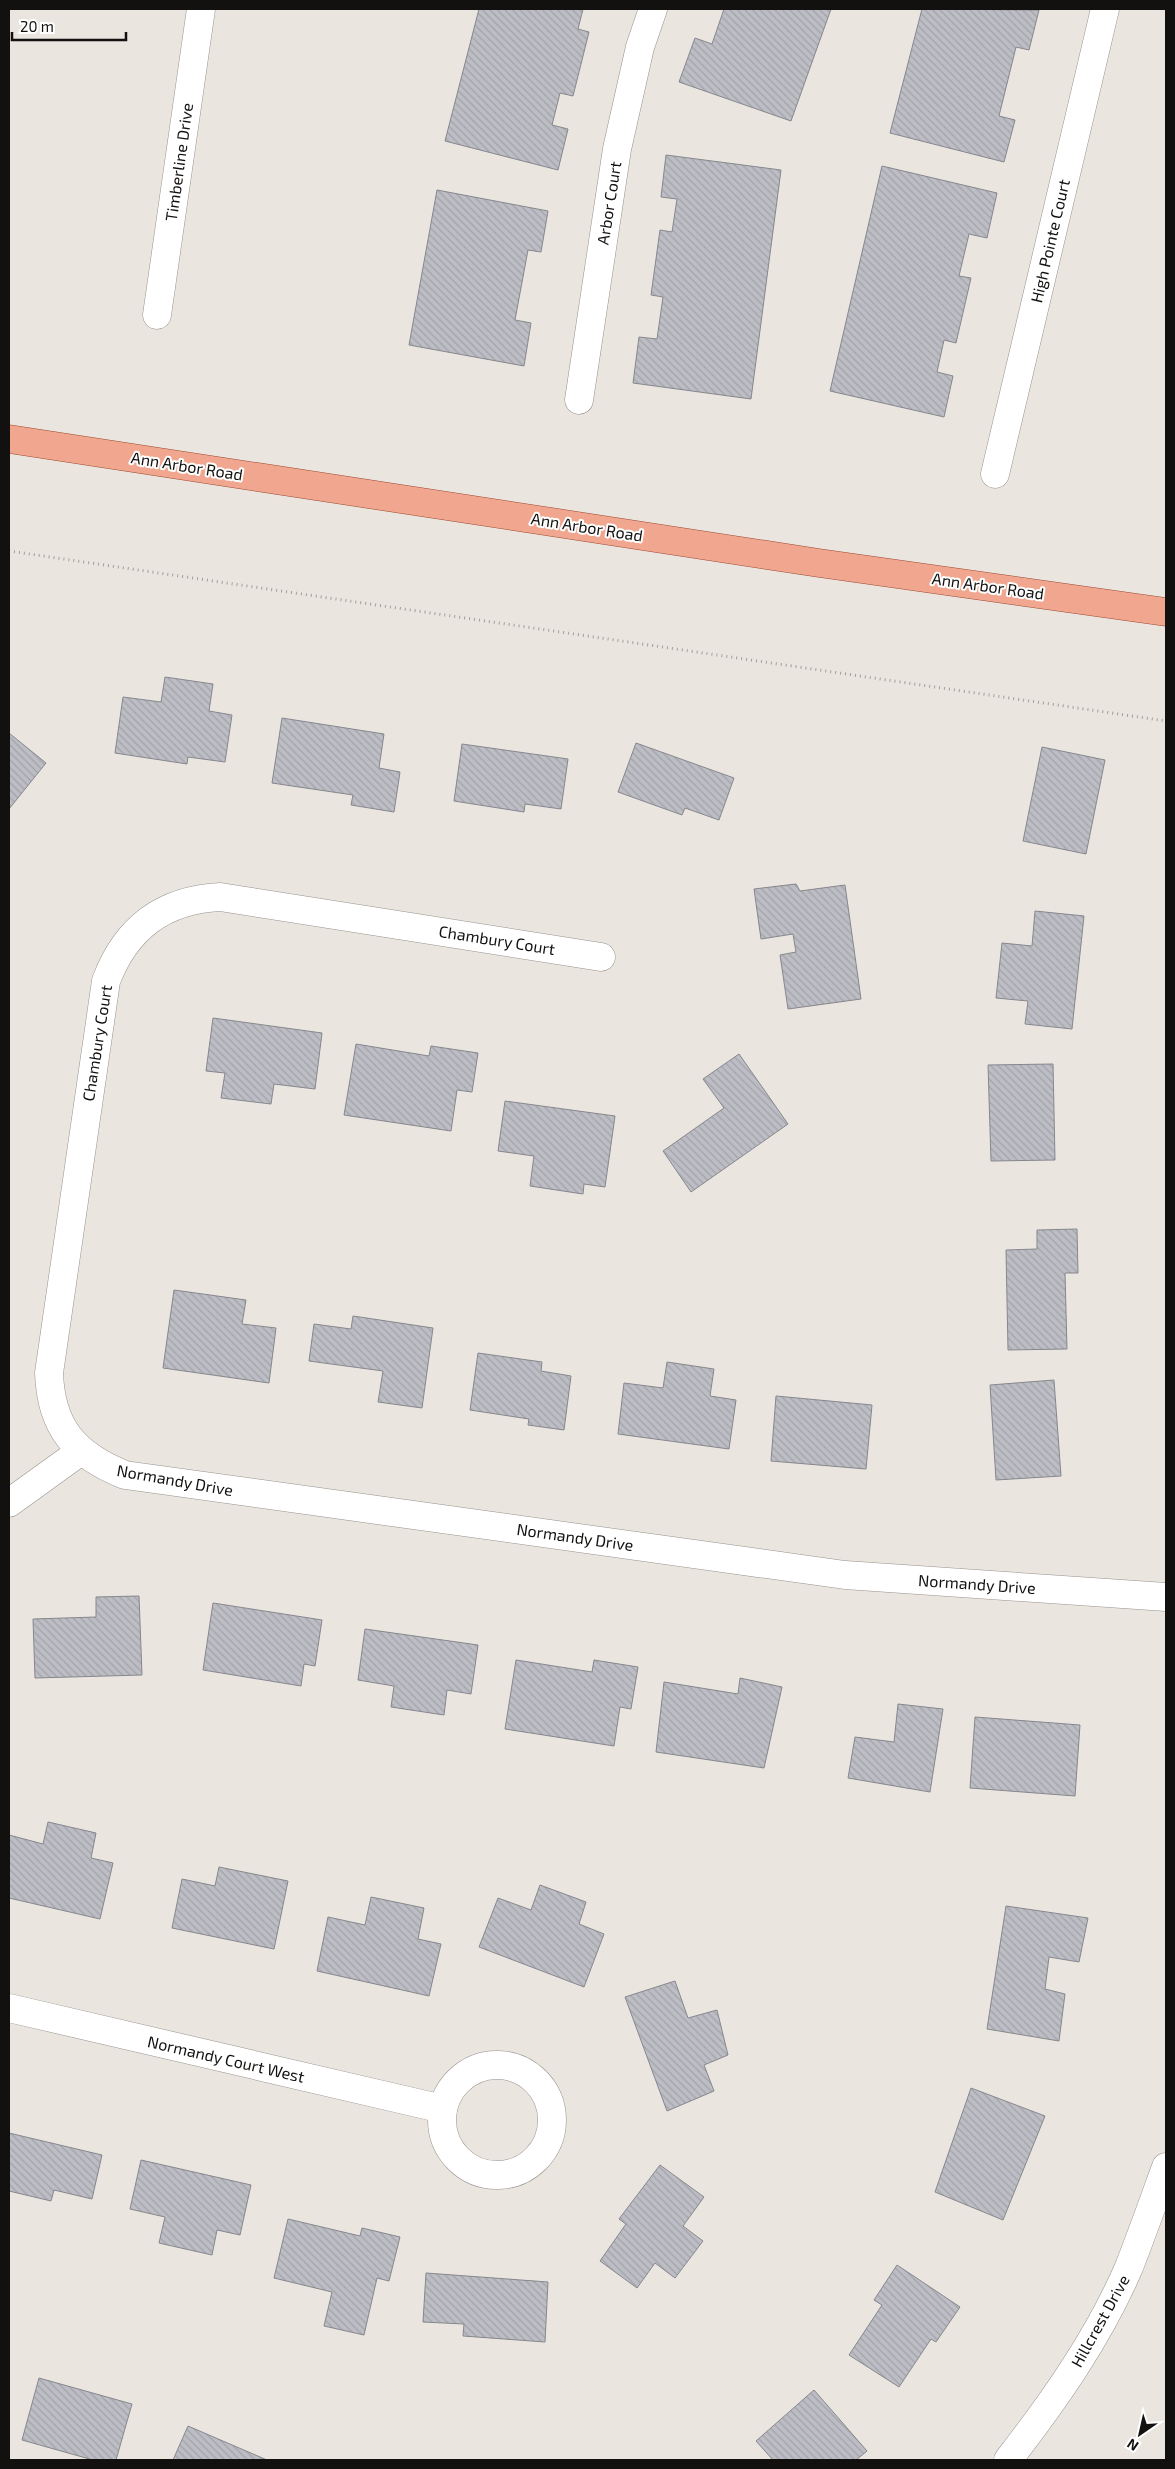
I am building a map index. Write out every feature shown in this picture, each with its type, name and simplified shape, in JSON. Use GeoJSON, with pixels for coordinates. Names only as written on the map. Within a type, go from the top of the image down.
{"type":"FeatureCollection","features":[{"type":"Feature","properties":{"kind":"main road","name":"Ann Arbor Road"},"geometry":{"type":"LineString","coordinates":[[9,439],[810,561],[1166,612]]}},
{"type":"Feature","properties":{"kind":"street","name":"Timberline Drive"},"geometry":{"type":"LineString","coordinates":[[156,315],[201,9]]}},
{"type":"Feature","properties":{"kind":"street","name":"Arbor Court"},"geometry":{"type":"LineString","coordinates":[[579,400],[617,149],[640,47],[653,9]]}},
{"type":"Feature","properties":{"kind":"street","name":"High Pointe Court"},"geometry":{"type":"LineString","coordinates":[[995,474],[1105,9]]}},
{"type":"Feature","properties":{"kind":"street","name":"Chambury Court"},"geometry":{"type":"LineString","coordinates":[[81,1451],[67,1436],[56,1416],[50,1394],[49,1373],[106,981],[114,959],[128,939],[158,913],[196,898],[220,897],[601,956]]}},
{"type":"Feature","properties":{"kind":"street"},"geometry":{"type":"LineString","coordinates":[[9,1503],[81,1451]]}},
{"type":"Feature","properties":{"kind":"street","name":"Normandy Drive"},"geometry":{"type":"LineString","coordinates":[[81,1451],[101,1466],[125,1475],[845,1575],[1166,1597]]}},
{"type":"Feature","properties":{"kind":"street","name":"Normandy Court West"},"geometry":{"type":"LineString","coordinates":[[9,2008],[443,2110]]}},
{"type":"Feature","properties":{"kind":"street","name":"Hillcrest Drive"},"geometry":{"type":"LineString","coordinates":[[1008,2460],[1070,2374],[1101,2322],[1128,2268],[1166,2167]]}},
{"type":"Feature","properties":{"kind":"path"},"geometry":{"type":"LineString","coordinates":[[9,551],[1166,721]]}},
{"type":"Feature","properties":{"kind":"building"},"geometry":{"type":"Polygon","coordinates":[[[479,9],[583,9],[578,29],[589,32],[573,96],[560,93],[552,125],[568,129],[558,170],[445,141],[479,9]]]}},
{"type":"Feature","properties":{"kind":"building"},"geometry":{"type":"Polygon","coordinates":[[[724,9],[831,9],[791,121],[679,82],[695,38],[712,44],[724,9]]]}},
{"type":"Feature","properties":{"kind":"building"},"geometry":{"type":"Polygon","coordinates":[[[922,9],[1039,10],[1029,50],[1016,47],[999,116],[1015,120],[1004,162],[890,133],[922,9]]]}},
{"type":"Feature","properties":{"kind":"building"},"geometry":{"type":"Polygon","coordinates":[[[666,155],[781,170],[751,399],[633,383],[639,337],[657,339],[663,297],[651,295],[660,230],[672,232],[677,199],[661,197],[666,155]]]}},
{"type":"Feature","properties":{"kind":"building"},"geometry":{"type":"Polygon","coordinates":[[[882,166],[997,193],[987,238],[969,234],[959,276],[971,278],[956,343],[944,340],[937,372],[953,376],[944,417],[830,391],[882,166]]]}},
{"type":"Feature","properties":{"kind":"building"},"geometry":{"type":"Polygon","coordinates":[[[437,190],[548,211],[541,252],[528,250],[515,320],[531,323],[524,366],[409,345],[437,190]]]}},
{"type":"Feature","properties":{"kind":"building"},"geometry":{"type":"Polygon","coordinates":[[[165,677],[213,684],[209,711],[232,715],[225,762],[188,757],[187,764],[115,753],[123,697],[161,702],[165,677]]]}},
{"type":"Feature","properties":{"kind":"building"},"geometry":{"type":"Polygon","coordinates":[[[282,718],[384,734],[379,768],[400,772],[394,812],[351,805],[353,795],[272,783],[282,718]]]}},
{"type":"Feature","properties":{"kind":"building"},"geometry":{"type":"Polygon","coordinates":[[[9,733],[46,763],[9,809],[9,733]]]}},
{"type":"Feature","properties":{"kind":"building"},"geometry":{"type":"Polygon","coordinates":[[[636,743],[734,778],[719,820],[685,808],[682,815],[618,792],[636,743]]]}},
{"type":"Feature","properties":{"kind":"building"},"geometry":{"type":"Polygon","coordinates":[[[462,744],[568,759],[561,809],[525,804],[524,812],[454,801],[462,744]]]}},
{"type":"Feature","properties":{"kind":"building"},"geometry":{"type":"Polygon","coordinates":[[[1042,747],[1105,760],[1086,854],[1023,841],[1042,747]]]}},
{"type":"Feature","properties":{"kind":"building"},"geometry":{"type":"Polygon","coordinates":[[[796,884],[800,891],[845,885],[861,999],[788,1009],[780,955],[796,952],[793,934],[761,939],[754,889],[796,884]]]}},
{"type":"Feature","properties":{"kind":"building"},"geometry":{"type":"Polygon","coordinates":[[[1035,911],[1084,916],[1072,1029],[1025,1024],[1028,1001],[996,998],[1002,943],[1032,946],[1035,911]]]}},
{"type":"Feature","properties":{"kind":"building"},"geometry":{"type":"Polygon","coordinates":[[[213,1018],[322,1033],[315,1089],[274,1084],[271,1104],[221,1098],[225,1073],[206,1071],[213,1018]]]}},
{"type":"Feature","properties":{"kind":"building"},"geometry":{"type":"Polygon","coordinates":[[[356,1044],[429,1056],[431,1046],[478,1053],[472,1092],[457,1090],[451,1131],[344,1115],[356,1044]]]}},
{"type":"Feature","properties":{"kind":"building"},"geometry":{"type":"Polygon","coordinates":[[[739,1054],[788,1124],[691,1192],[663,1151],[724,1108],[703,1079],[739,1054]]]}},
{"type":"Feature","properties":{"kind":"building"},"geometry":{"type":"Polygon","coordinates":[[[1053,1064],[1055,1160],[991,1161],[988,1065],[1053,1064]]]}},
{"type":"Feature","properties":{"kind":"building"},"geometry":{"type":"Polygon","coordinates":[[[505,1101],[615,1116],[605,1187],[584,1184],[583,1194],[530,1186],[534,1156],[498,1151],[505,1101]]]}},
{"type":"Feature","properties":{"kind":"building"},"geometry":{"type":"Polygon","coordinates":[[[1077,1229],[1078,1273],[1065,1273],[1067,1349],[1008,1350],[1006,1250],[1037,1249],[1037,1230],[1077,1229]]]}},
{"type":"Feature","properties":{"kind":"building"},"geometry":{"type":"Polygon","coordinates":[[[174,1290],[246,1300],[242,1324],[276,1328],[269,1383],[163,1368],[174,1290]]]}},
{"type":"Feature","properties":{"kind":"building"},"geometry":{"type":"Polygon","coordinates":[[[353,1316],[433,1328],[422,1408],[378,1402],[383,1371],[309,1361],[314,1324],[351,1329],[353,1316]]]}},
{"type":"Feature","properties":{"kind":"building"},"geometry":{"type":"Polygon","coordinates":[[[478,1353],[542,1362],[541,1371],[571,1376],[564,1430],[528,1425],[529,1419],[470,1410],[478,1353]]]}},
{"type":"Feature","properties":{"kind":"building"},"geometry":{"type":"Polygon","coordinates":[[[667,1362],[714,1369],[710,1396],[736,1400],[729,1449],[618,1434],[624,1383],[663,1388],[667,1362]]]}},
{"type":"Feature","properties":{"kind":"building"},"geometry":{"type":"Polygon","coordinates":[[[1054,1380],[1061,1476],[996,1480],[990,1385],[1054,1380]]]}},
{"type":"Feature","properties":{"kind":"building"},"geometry":{"type":"Polygon","coordinates":[[[776,1396],[872,1405],[866,1469],[771,1461],[776,1396]]]}},
{"type":"Feature","properties":{"kind":"building"},"geometry":{"type":"Polygon","coordinates":[[[139,1596],[142,1675],[35,1678],[33,1619],[96,1617],[96,1597],[139,1596]]]}},
{"type":"Feature","properties":{"kind":"building"},"geometry":{"type":"Polygon","coordinates":[[[213,1603],[322,1620],[315,1666],[304,1664],[301,1686],[203,1670],[213,1603]]]}},
{"type":"Feature","properties":{"kind":"building"},"geometry":{"type":"Polygon","coordinates":[[[365,1629],[478,1645],[471,1694],[447,1690],[444,1715],[391,1707],[394,1686],[358,1680],[365,1629]]]}},
{"type":"Feature","properties":{"kind":"building"},"geometry":{"type":"Polygon","coordinates":[[[516,1660],[592,1672],[594,1660],[638,1667],[631,1709],[620,1707],[614,1746],[505,1729],[516,1660]]]}},
{"type":"Feature","properties":{"kind":"building"},"geometry":{"type":"Polygon","coordinates":[[[740,1678],[782,1687],[764,1768],[656,1752],[664,1682],[738,1694],[740,1678]]]}},
{"type":"Feature","properties":{"kind":"building"},"geometry":{"type":"Polygon","coordinates":[[[898,1704],[943,1709],[930,1792],[848,1778],[855,1737],[894,1742],[898,1704]]]}},
{"type":"Feature","properties":{"kind":"building"},"geometry":{"type":"Polygon","coordinates":[[[975,1717],[1080,1725],[1075,1796],[970,1788],[975,1717]]]}},
{"type":"Feature","properties":{"kind":"building"},"geometry":{"type":"Polygon","coordinates":[[[48,1822],[96,1833],[91,1858],[113,1863],[100,1919],[9,1898],[9,1835],[43,1844],[48,1822]]]}},
{"type":"Feature","properties":{"kind":"building"},"geometry":{"type":"Polygon","coordinates":[[[219,1867],[288,1881],[274,1949],[172,1928],[182,1879],[215,1886],[219,1867]]]}},
{"type":"Feature","properties":{"kind":"building"},"geometry":{"type":"Polygon","coordinates":[[[540,1885],[586,1902],[579,1924],[604,1934],[584,1987],[479,1947],[498,1898],[531,1910],[540,1885]]]}},
{"type":"Feature","properties":{"kind":"building"},"geometry":{"type":"Polygon","coordinates":[[[371,1897],[424,1908],[418,1939],[441,1944],[429,1996],[317,1971],[328,1917],[365,1925],[371,1897]]]}},
{"type":"Feature","properties":{"kind":"building"},"geometry":{"type":"Polygon","coordinates":[[[1006,1906],[1088,1918],[1079,1962],[1049,1957],[1045,1989],[1065,1994],[1059,2041],[987,2029],[1006,1906]]]}},
{"type":"Feature","properties":{"kind":"building"},"geometry":{"type":"Polygon","coordinates":[[[675,1981],[688,2018],[717,2010],[728,2055],[704,2065],[714,2091],[667,2111],[625,1997],[675,1981]]]}},
{"type":"Feature","properties":{"kind":"building"},"geometry":{"type":"Polygon","coordinates":[[[971,2088],[1045,2116],[1003,2220],[935,2192],[971,2088]]]}},
{"type":"Feature","properties":{"kind":"building"},"geometry":{"type":"Polygon","coordinates":[[[9,2133],[102,2155],[92,2199],[54,2190],[51,2201],[9,2191],[9,2133]]]}},
{"type":"Feature","properties":{"kind":"building"},"geometry":{"type":"Polygon","coordinates":[[[141,2160],[251,2185],[240,2235],[217,2230],[212,2255],[159,2243],[165,2217],[130,2209],[141,2160]]]}},
{"type":"Feature","properties":{"kind":"building"},"geometry":{"type":"Polygon","coordinates":[[[660,2165],[704,2197],[683,2226],[703,2241],[675,2278],[655,2263],[637,2288],[600,2261],[626,2224],[619,2219],[660,2165]]]}},
{"type":"Feature","properties":{"kind":"building"},"geometry":{"type":"Polygon","coordinates":[[[288,2219],[360,2236],[362,2228],[400,2237],[389,2281],[377,2278],[364,2335],[324,2326],[332,2292],[274,2278],[288,2219]]]}},
{"type":"Feature","properties":{"kind":"building"},"geometry":{"type":"Polygon","coordinates":[[[897,2265],[960,2307],[936,2342],[931,2339],[899,2387],[849,2355],[882,2305],[874,2300],[897,2265]]]}},
{"type":"Feature","properties":{"kind":"building"},"geometry":{"type":"Polygon","coordinates":[[[426,2273],[548,2282],[545,2342],[463,2336],[464,2324],[423,2322],[426,2273]]]}},
{"type":"Feature","properties":{"kind":"building"},"geometry":{"type":"Polygon","coordinates":[[[39,2378],[132,2404],[116,2460],[93,2460],[22,2440],[39,2378]]]}},
{"type":"Feature","properties":{"kind":"building"},"geometry":{"type":"Polygon","coordinates":[[[814,2390],[867,2451],[856,2460],[773,2460],[756,2441],[814,2390]]]}},
{"type":"Feature","properties":{"kind":"building"},"geometry":{"type":"Polygon","coordinates":[[[188,2426],[267,2460],[173,2460],[188,2426]]]}}]}
